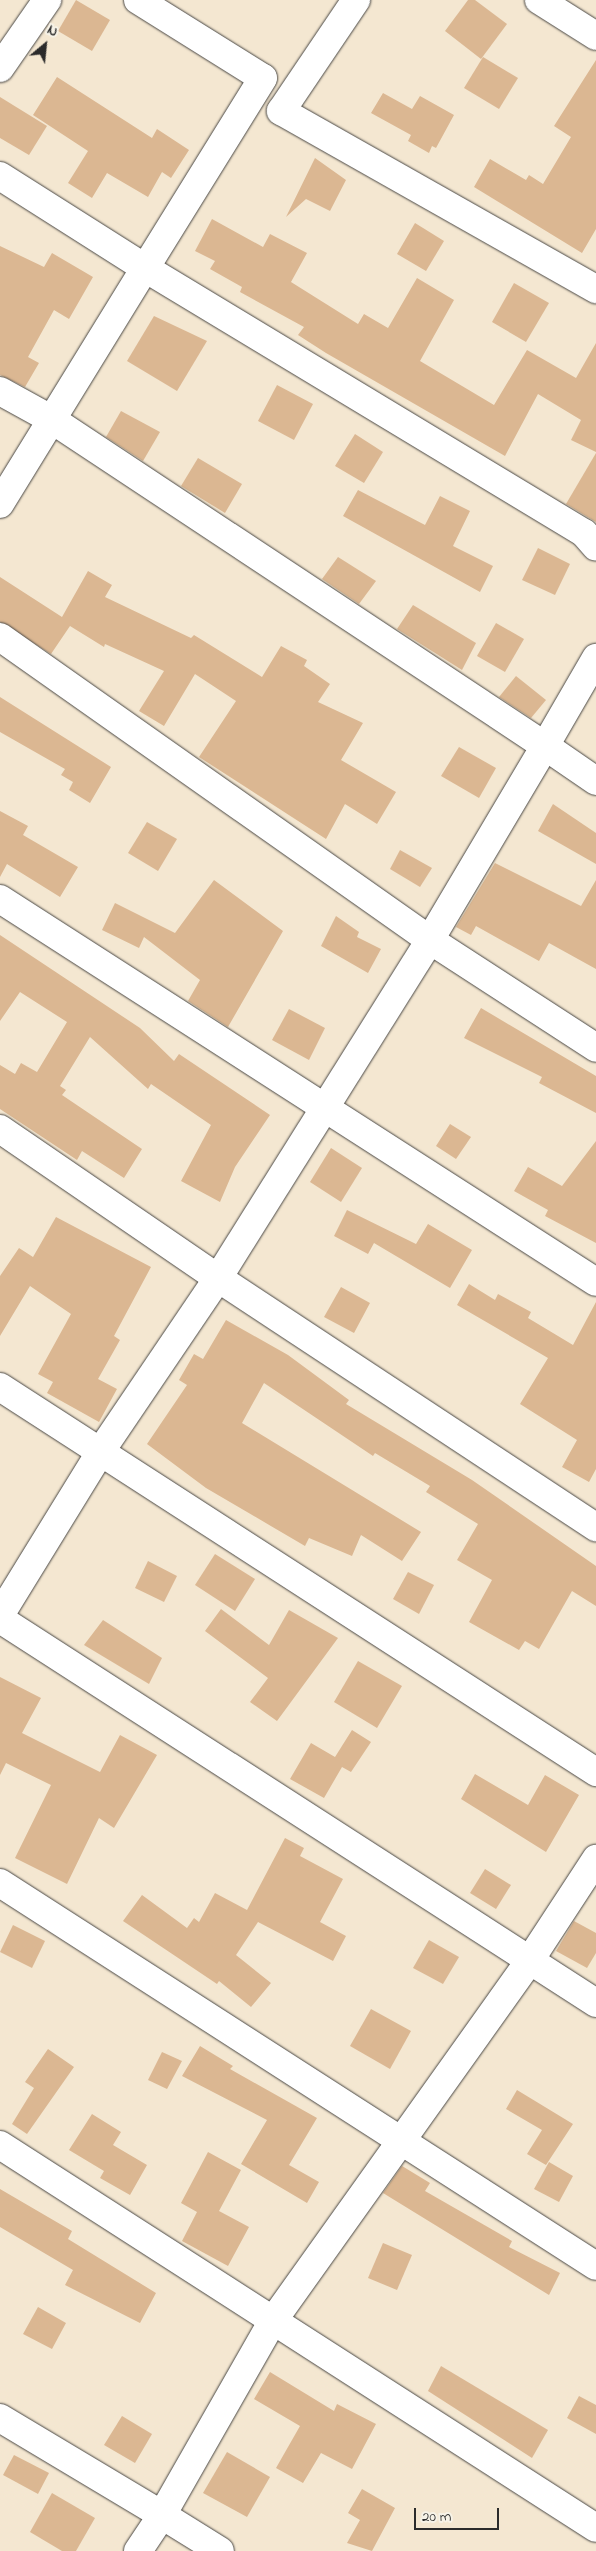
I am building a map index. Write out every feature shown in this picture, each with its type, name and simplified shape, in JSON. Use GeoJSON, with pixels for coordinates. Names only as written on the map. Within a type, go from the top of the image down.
{"type":"FeatureCollection","features":[{"type":"Feature","properties":{"kind":"street"},"geometry":{"type":"LineString","coordinates":[[0,68],[47,0]]}},
{"type":"Feature","properties":{"kind":"street"},"geometry":{"type":"LineString","coordinates":[[138,0],[292,95]]}},
{"type":"Feature","properties":{"kind":"street"},"geometry":{"type":"LineString","coordinates":[[356,0],[281,111],[596,289]]}},
{"type":"Feature","properties":{"kind":"street"},"geometry":{"type":"LineString","coordinates":[[540,0],[596,36]]}},
{"type":"Feature","properties":{"kind":"street"},"geometry":{"type":"LineString","coordinates":[[0,504],[263,78]]}},
{"type":"Feature","properties":{"kind":"street"},"geometry":{"type":"LineString","coordinates":[[0,176],[145,268],[584,533],[596,547]]}},
{"type":"Feature","properties":{"kind":"street"},"geometry":{"type":"LineString","coordinates":[[0,391],[51,419],[596,781]]}},
{"type":"Feature","properties":{"kind":"street"},"geometry":{"type":"LineString","coordinates":[[0,637],[430,940],[596,1048]]}},
{"type":"Feature","properties":{"kind":"street"},"geometry":{"type":"LineString","coordinates":[[0,1615],[101,1451],[218,1278],[430,940],[596,658]]}},
{"type":"Feature","properties":{"kind":"street"},"geometry":{"type":"LineString","coordinates":[[0,899],[324,1110],[596,1282]]}},
{"type":"Feature","properties":{"kind":"street"},"geometry":{"type":"LineString","coordinates":[[0,1129],[218,1278],[596,1527]]}},
{"type":"Feature","properties":{"kind":"street"},"geometry":{"type":"LineString","coordinates":[[0,1387],[596,1772]]}},
{"type":"Feature","properties":{"kind":"street"},"geometry":{"type":"LineString","coordinates":[[0,1619],[596,2003]]}},
{"type":"Feature","properties":{"kind":"street"},"geometry":{"type":"LineString","coordinates":[[138,2551],[162,2514],[272,2322],[530,1960],[596,1859]]}},
{"type":"Feature","properties":{"kind":"street"},"geometry":{"type":"LineString","coordinates":[[0,1883],[596,2266]]}},
{"type":"Feature","properties":{"kind":"street"},"geometry":{"type":"LineString","coordinates":[[0,2145],[272,2322],[596,2528]]}},
{"type":"Feature","properties":{"kind":"street"},"geometry":{"type":"LineString","coordinates":[[0,2418],[162,2514],[220,2551]]}},
{"type":"Feature","properties":{"kind":"building"},"geometry":{"type":"Polygon","coordinates":[[[76,0],[110,20],[92,51],[58,31],[76,0]]]}},
{"type":"Feature","properties":{"kind":"building"},"geometry":{"type":"Polygon","coordinates":[[[468,0],[475,0],[507,24],[481,59],[445,31],[468,0]]]}},
{"type":"Feature","properties":{"kind":"building"},"geometry":{"type":"Polygon","coordinates":[[[483,57],[518,78],[499,109],[464,88],[483,57]]]}},
{"type":"Feature","properties":{"kind":"building"},"geometry":{"type":"Polygon","coordinates":[[[596,60],[596,229],[582,253],[474,187],[490,159],[526,180],[529,175],[543,184],[571,137],[554,126],[596,60]]]}},
{"type":"Feature","properties":{"kind":"building"},"geometry":{"type":"Polygon","coordinates":[[[57,77],[152,138],[157,129],[189,150],[171,178],[162,172],[148,197],[107,173],[92,198],[68,183],[88,151],[33,115],[57,77]]]}},
{"type":"Feature","properties":{"kind":"building"},"geometry":{"type":"Polygon","coordinates":[[[383,93],[412,109],[420,96],[454,115],[436,148],[432,146],[429,153],[408,141],[411,135],[371,113],[383,93]]]}},
{"type":"Feature","properties":{"kind":"building"},"geometry":{"type":"Polygon","coordinates":[[[0,97],[47,126],[29,155],[0,138],[0,97]]]}},
{"type":"Feature","properties":{"kind":"building"},"geometry":{"type":"Polygon","coordinates":[[[315,158],[346,180],[330,211],[306,199],[286,217],[315,158]]]}},
{"type":"Feature","properties":{"kind":"building"},"geometry":{"type":"Polygon","coordinates":[[[212,219],[263,247],[270,234],[307,253],[291,282],[358,324],[364,314],[388,328],[417,278],[454,300],[420,361],[494,405],[527,350],[576,378],[596,343],[596,452],[571,440],[581,420],[538,394],[505,456],[326,353],[298,335],[304,327],[240,292],[242,287],[210,269],[215,261],[195,251],[212,219]]]}},
{"type":"Feature","properties":{"kind":"building"},"geometry":{"type":"Polygon","coordinates":[[[415,223],[444,241],[426,271],[397,254],[415,223]]]}},
{"type":"Feature","properties":{"kind":"building"},"geometry":{"type":"Polygon","coordinates":[[[0,246],[44,267],[52,253],[93,277],[69,319],[54,310],[28,357],[39,363],[25,387],[0,375],[0,246]]]}},
{"type":"Feature","properties":{"kind":"building"},"geometry":{"type":"Polygon","coordinates":[[[514,283],[549,303],[526,342],[492,322],[514,283]]]}},
{"type":"Feature","properties":{"kind":"building"},"geometry":{"type":"Polygon","coordinates":[[[154,316],[207,341],[177,391],[127,361],[154,316]]]}},
{"type":"Feature","properties":{"kind":"building"},"geometry":{"type":"Polygon","coordinates":[[[277,385],[313,404],[294,440],[258,421],[277,385]]]}},
{"type":"Feature","properties":{"kind":"building"},"geometry":{"type":"Polygon","coordinates":[[[121,411],[160,432],[143,461],[106,437],[121,411]]]}},
{"type":"Feature","properties":{"kind":"building"},"geometry":{"type":"Polygon","coordinates":[[[355,434],[383,452],[364,483],[335,466],[355,434]]]}},
{"type":"Feature","properties":{"kind":"building"},"geometry":{"type":"Polygon","coordinates":[[[596,453],[596,522],[566,504],[596,453]]]}},
{"type":"Feature","properties":{"kind":"building"},"geometry":{"type":"Polygon","coordinates":[[[198,458],[242,484],[225,513],[181,486],[198,458]]]}},
{"type":"Feature","properties":{"kind":"building"},"geometry":{"type":"Polygon","coordinates":[[[358,490],[425,525],[440,496],[470,511],[453,546],[493,566],[480,592],[343,516],[358,490]]]}},
{"type":"Feature","properties":{"kind":"building"},"geometry":{"type":"Polygon","coordinates":[[[538,548],[570,564],[555,595],[522,580],[538,548]]]}},
{"type":"Feature","properties":{"kind":"building"},"geometry":{"type":"Polygon","coordinates":[[[338,557],[376,581],[359,604],[322,579],[338,557]]]}},
{"type":"Feature","properties":{"kind":"building"},"geometry":{"type":"Polygon","coordinates":[[[88,571],[112,585],[105,597],[191,638],[194,635],[262,677],[281,646],[307,660],[304,666],[330,684],[318,702],[363,723],[341,760],[396,792],[377,824],[345,804],[326,839],[199,757],[236,701],[195,674],[164,726],[139,711],[164,671],[105,644],[104,647],[70,626],[51,654],[0,622],[0,577],[62,617],[88,571]]]}},
{"type":"Feature","properties":{"kind":"building"},"geometry":{"type":"Polygon","coordinates":[[[413,605],[476,643],[462,670],[397,629],[413,605]]]}},
{"type":"Feature","properties":{"kind":"building"},"geometry":{"type":"Polygon","coordinates":[[[496,623],[524,639],[505,672],[477,656],[496,623]]]}},
{"type":"Feature","properties":{"kind":"building"},"geometry":{"type":"Polygon","coordinates":[[[516,676],[546,700],[531,718],[499,697],[516,676]]]}},
{"type":"Feature","properties":{"kind":"building"},"geometry":{"type":"Polygon","coordinates":[[[0,697],[111,767],[90,803],[69,790],[73,782],[61,775],[65,769],[0,732],[0,697]]]}},
{"type":"Feature","properties":{"kind":"building"},"geometry":{"type":"Polygon","coordinates":[[[459,747],[496,768],[479,798],[441,776],[459,747]]]}},
{"type":"Feature","properties":{"kind":"building"},"geometry":{"type":"Polygon","coordinates":[[[553,804],[596,833],[596,864],[538,831],[553,804]]]}},
{"type":"Feature","properties":{"kind":"building"},"geometry":{"type":"Polygon","coordinates":[[[0,811],[28,826],[23,835],[78,867],[60,897],[7,864],[0,877],[0,811]]]}},
{"type":"Feature","properties":{"kind":"building"},"geometry":{"type":"Polygon","coordinates":[[[147,822],[177,839],[158,871],[128,853],[147,822]]]}},
{"type":"Feature","properties":{"kind":"building"},"geometry":{"type":"Polygon","coordinates":[[[400,850],[432,868],[420,887],[390,869],[400,850]]]}},
{"type":"Feature","properties":{"kind":"building"},"geometry":{"type":"Polygon","coordinates":[[[495,863],[581,906],[596,880],[596,969],[549,943],[539,961],[476,926],[471,935],[456,927],[495,863]]]}},
{"type":"Feature","properties":{"kind":"building"},"geometry":{"type":"Polygon","coordinates":[[[214,880],[283,931],[228,1027],[188,1001],[200,980],[144,937],[139,948],[102,930],[115,903],[175,933],[214,880]]]}},
{"type":"Feature","properties":{"kind":"building"},"geometry":{"type":"Polygon","coordinates":[[[336,916],[359,932],[357,937],[381,949],[368,973],[321,946],[336,916]]]}},
{"type":"Feature","properties":{"kind":"building"},"geometry":{"type":"Polygon","coordinates":[[[0,935],[140,1028],[174,1061],[179,1054],[270,1115],[235,1167],[220,1202],[181,1181],[211,1125],[151,1084],[148,1089],[90,1037],[60,1086],[66,1090],[62,1095],[142,1149],[124,1178],[82,1151],[77,1160],[0,1109],[0,1065],[15,1074],[21,1063],[37,1072],[67,1022],[20,992],[0,1021],[0,935]]]}},
{"type":"Feature","properties":{"kind":"building"},"geometry":{"type":"Polygon","coordinates":[[[481,1008],[596,1076],[596,1113],[539,1083],[542,1077],[464,1038],[481,1008]]]}},
{"type":"Feature","properties":{"kind":"building"},"geometry":{"type":"Polygon","coordinates":[[[289,1009],[325,1028],[309,1060],[272,1040],[289,1009]]]}},
{"type":"Feature","properties":{"kind":"building"},"geometry":{"type":"Polygon","coordinates":[[[450,1124],[471,1137],[456,1159],[436,1146],[450,1124]]]}},
{"type":"Feature","properties":{"kind":"building"},"geometry":{"type":"Polygon","coordinates":[[[596,1141],[596,1243],[545,1216],[548,1210],[514,1191],[528,1167],[562,1186],[596,1141]]]}},
{"type":"Feature","properties":{"kind":"building"},"geometry":{"type":"Polygon","coordinates":[[[331,1148],[362,1168],[341,1202],[310,1182],[331,1148]]]}},
{"type":"Feature","properties":{"kind":"building"},"geometry":{"type":"Polygon","coordinates":[[[347,1210],[416,1244],[428,1224],[472,1250],[450,1288],[374,1243],[368,1254],[334,1236],[347,1210]]]}},
{"type":"Feature","properties":{"kind":"building"},"geometry":{"type":"Polygon","coordinates":[[[56,1217],[151,1267],[114,1336],[120,1340],[98,1379],[117,1389],[99,1422],[47,1393],[53,1382],[38,1374],[71,1314],[30,1286],[0,1336],[0,1276],[19,1248],[33,1257],[56,1217]]]}},
{"type":"Feature","properties":{"kind":"building"},"geometry":{"type":"Polygon","coordinates":[[[469,1284],[495,1300],[498,1294],[531,1312],[528,1318],[573,1345],[596,1302],[596,1469],[589,1482],[562,1467],[577,1440],[520,1404],[548,1358],[457,1305],[469,1284]]]}},
{"type":"Feature","properties":{"kind":"building"},"geometry":{"type":"Polygon","coordinates":[[[341,1287],[370,1303],[354,1333],[324,1317],[341,1287]]]}},
{"type":"Feature","properties":{"kind":"building"},"geometry":{"type":"Polygon","coordinates":[[[226,1320],[288,1355],[349,1400],[346,1404],[472,1480],[596,1566],[596,1606],[572,1591],[539,1649],[525,1641],[519,1650],[469,1622],[492,1580],[457,1560],[478,1524],[426,1492],[430,1486],[375,1453],[373,1456],[264,1383],[242,1423],[421,1532],[402,1561],[361,1535],[352,1556],[309,1538],[305,1546],[206,1488],[147,1444],[187,1385],[179,1380],[194,1354],[203,1359],[226,1320]]]}},
{"type":"Feature","properties":{"kind":"building"},"geometry":{"type":"Polygon","coordinates":[[[215,1554],[255,1579],[235,1611],[195,1585],[215,1554]]]}},
{"type":"Feature","properties":{"kind":"building"},"geometry":{"type":"Polygon","coordinates":[[[148,1561],[177,1576],[164,1602],[135,1588],[148,1561]]]}},
{"type":"Feature","properties":{"kind":"building"},"geometry":{"type":"Polygon","coordinates":[[[408,1572],[434,1585],[419,1614],[393,1599],[408,1572]]]}},
{"type":"Feature","properties":{"kind":"building"},"geometry":{"type":"Polygon","coordinates":[[[221,1609],[269,1645],[289,1610],[338,1638],[277,1721],[250,1702],[268,1678],[205,1631],[221,1609]]]}},
{"type":"Feature","properties":{"kind":"building"},"geometry":{"type":"Polygon","coordinates":[[[103,1620],[162,1658],[149,1684],[84,1645],[103,1620]]]}},
{"type":"Feature","properties":{"kind":"building"},"geometry":{"type":"Polygon","coordinates":[[[358,1661],[402,1686],[377,1728],[334,1702],[358,1661]]]}},
{"type":"Feature","properties":{"kind":"building"},"geometry":{"type":"Polygon","coordinates":[[[0,1677],[41,1698],[22,1733],[100,1772],[120,1735],[157,1755],[114,1828],[99,1818],[67,1884],[15,1858],[51,1785],[6,1763],[0,1775],[0,1677]]]}},
{"type":"Feature","properties":{"kind":"building"},"geometry":{"type":"Polygon","coordinates":[[[352,1730],[371,1742],[351,1772],[342,1767],[324,1798],[290,1779],[311,1743],[335,1757],[352,1730]]]}},
{"type":"Feature","properties":{"kind":"building"},"geometry":{"type":"Polygon","coordinates":[[[475,1774],[528,1805],[545,1775],[579,1795],[546,1852],[461,1799],[475,1774]]]}},
{"type":"Feature","properties":{"kind":"building"},"geometry":{"type":"Polygon","coordinates":[[[285,1838],[304,1848],[300,1856],[343,1879],[320,1922],[346,1936],[333,1961],[258,1922],[236,1955],[271,1983],[251,2007],[219,1981],[217,1984],[123,1921],[142,1895],[187,1928],[194,1918],[199,1922],[215,1893],[247,1910],[285,1838]]]}},
{"type":"Feature","properties":{"kind":"building"},"geometry":{"type":"Polygon","coordinates":[[[485,1869],[511,1885],[496,1909],[470,1893],[485,1869]]]}},
{"type":"Feature","properties":{"kind":"building"},"geometry":{"type":"Polygon","coordinates":[[[574,1921],[596,1933],[596,1953],[587,1968],[556,1951],[574,1921]]]}},
{"type":"Feature","properties":{"kind":"building"},"geometry":{"type":"Polygon","coordinates":[[[13,1925],[45,1941],[32,1968],[0,1952],[13,1925]]]}},
{"type":"Feature","properties":{"kind":"building"},"geometry":{"type":"Polygon","coordinates":[[[429,1940],[459,1957],[443,1984],[413,1968],[429,1940]]]}},
{"type":"Feature","properties":{"kind":"building"},"geometry":{"type":"Polygon","coordinates":[[[371,2009],[411,2031],[390,2069],[350,2046],[371,2009]]]}},
{"type":"Feature","properties":{"kind":"building"},"geometry":{"type":"Polygon","coordinates":[[[200,2046],[233,2066],[230,2069],[317,2118],[289,2165],[319,2182],[307,2203],[241,2164],[267,2120],[182,2076],[200,2046]]]}},
{"type":"Feature","properties":{"kind":"building"},"geometry":{"type":"Polygon","coordinates":[[[48,2049],[74,2067],[27,2134],[12,2124],[34,2088],[25,2082],[48,2049]]]}},
{"type":"Feature","properties":{"kind":"building"},"geometry":{"type":"Polygon","coordinates":[[[162,2052],[182,2061],[167,2089],[148,2080],[162,2052]]]}},
{"type":"Feature","properties":{"kind":"building"},"geometry":{"type":"Polygon","coordinates":[[[517,2090],[573,2124],[546,2165],[527,2154],[542,2130],[506,2109],[517,2090]]]}},
{"type":"Feature","properties":{"kind":"building"},"geometry":{"type":"Polygon","coordinates":[[[92,2114],[121,2132],[113,2145],[147,2165],[130,2195],[100,2178],[104,2171],[69,2150],[92,2114]]]}},
{"type":"Feature","properties":{"kind":"building"},"geometry":{"type":"Polygon","coordinates":[[[208,2152],[241,2170],[219,2211],[249,2227],[228,2266],[182,2241],[197,2212],[181,2203],[208,2152]]]}},
{"type":"Feature","properties":{"kind":"building"},"geometry":{"type":"Polygon","coordinates":[[[549,2162],[573,2176],[559,2202],[534,2189],[549,2162]]]}},
{"type":"Feature","properties":{"kind":"building"},"geometry":{"type":"Polygon","coordinates":[[[402,2166],[430,2183],[425,2191],[512,2241],[509,2247],[560,2273],[549,2295],[383,2193],[402,2166]]]}},
{"type":"Feature","properties":{"kind":"building"},"geometry":{"type":"Polygon","coordinates":[[[0,2189],[72,2231],[68,2239],[156,2293],[140,2323],[65,2285],[73,2270],[0,2227],[0,2189]]]}},
{"type":"Feature","properties":{"kind":"building"},"geometry":{"type":"Polygon","coordinates":[[[383,2243],[412,2255],[397,2290],[368,2278],[383,2243]]]}},
{"type":"Feature","properties":{"kind":"building"},"geometry":{"type":"Polygon","coordinates":[[[38,2307],[66,2323],[52,2349],[23,2334],[38,2307]]]}},
{"type":"Feature","properties":{"kind":"building"},"geometry":{"type":"Polygon","coordinates":[[[441,2366],[548,2430],[532,2458],[428,2391],[441,2366]]]}},
{"type":"Feature","properties":{"kind":"building"},"geometry":{"type":"Polygon","coordinates":[[[270,2372],[334,2411],[337,2404],[376,2424],[352,2469],[321,2453],[303,2483],[276,2468],[300,2426],[254,2399],[270,2372]]]}},
{"type":"Feature","properties":{"kind":"building"},"geometry":{"type":"Polygon","coordinates":[[[579,2396],[596,2405],[596,2434],[567,2418],[579,2396]]]}},
{"type":"Feature","properties":{"kind":"building"},"geometry":{"type":"Polygon","coordinates":[[[122,2416],[152,2434],[135,2463],[104,2445],[122,2416]]]}},
{"type":"Feature","properties":{"kind":"building"},"geometry":{"type":"Polygon","coordinates":[[[227,2452],[270,2477],[247,2517],[203,2493],[227,2452]]]}},
{"type":"Feature","properties":{"kind":"building"},"geometry":{"type":"Polygon","coordinates":[[[14,2455],[49,2473],[38,2494],[3,2475],[14,2455]]]}},
{"type":"Feature","properties":{"kind":"building"},"geometry":{"type":"Polygon","coordinates":[[[362,2489],[395,2508],[372,2551],[347,2543],[360,2520],[348,2513],[362,2489]]]}},
{"type":"Feature","properties":{"kind":"building"},"geometry":{"type":"Polygon","coordinates":[[[52,2493],[95,2518],[76,2551],[62,2551],[30,2532],[52,2493]]]}}]}
